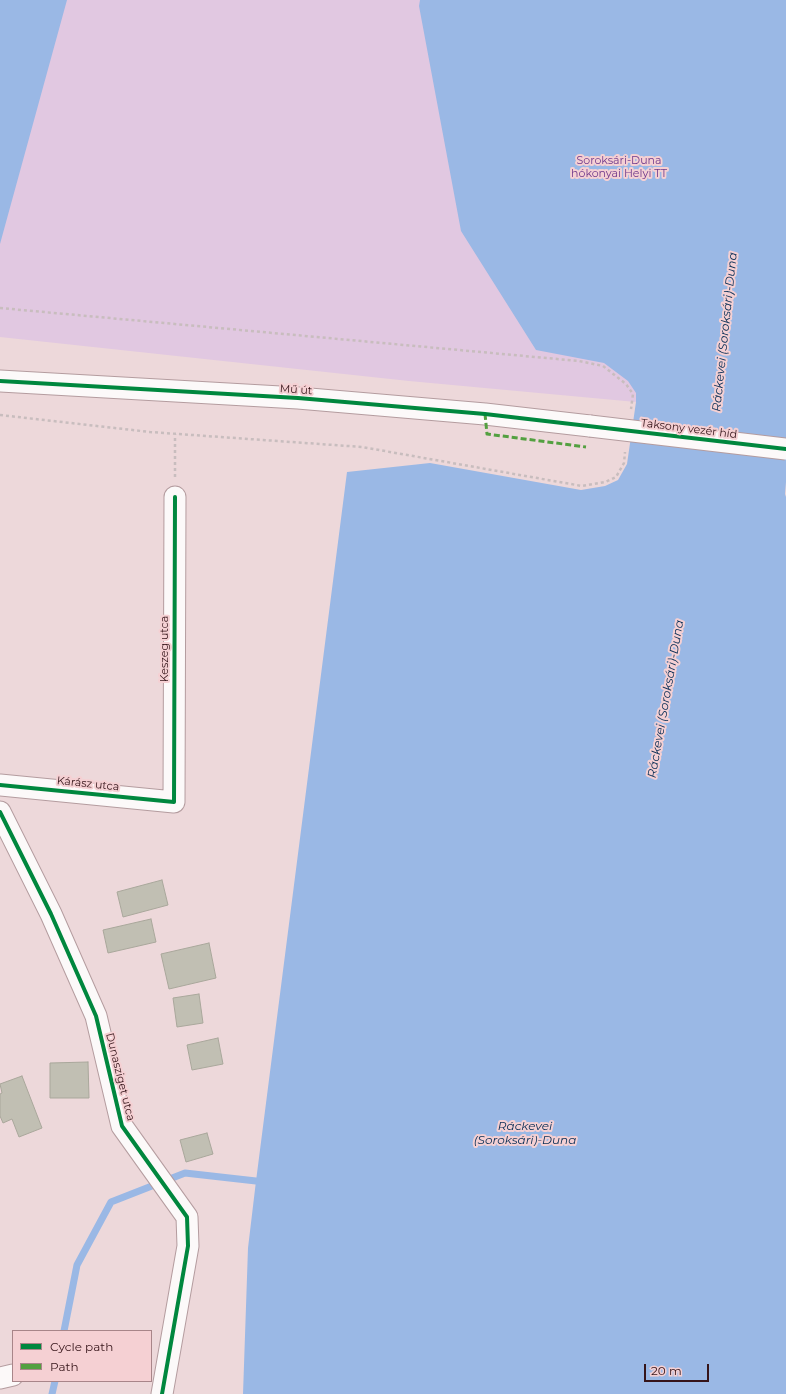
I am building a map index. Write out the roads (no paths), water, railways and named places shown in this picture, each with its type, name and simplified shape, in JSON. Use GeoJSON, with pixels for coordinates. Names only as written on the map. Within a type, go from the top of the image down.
{"type":"FeatureCollection","features":[{"type":"Feature","properties":{"kind":"street","name":"Mű út"},"geometry":{"type":"LineString","coordinates":[[0,381],[298,398],[485,414],[590,426]]}},
{"type":"Feature","properties":{"kind":"street","name":"Taksony vezér híd"},"geometry":{"type":"LineString","coordinates":[[590,426],[786,450]]}},
{"type":"Feature","properties":{"kind":"street","name":"Keszeg utca"},"geometry":{"type":"LineString","coordinates":[[174,497],[174,802]]}},
{"type":"Feature","properties":{"kind":"street","name":"Kárász utca"},"geometry":{"type":"LineString","coordinates":[[0,784],[174,802]]}},
{"type":"Feature","properties":{"kind":"street","name":"Dunasziget utca"},"geometry":{"type":"LineString","coordinates":[[0,812],[51,914],[96,1016],[122,1126],[187,1217],[188,1246],[162,1394]]}},
{"type":"Feature","properties":{"kind":"street"},"geometry":{"type":"LineString","coordinates":[[0,1378],[12,1375]]}},
{"type":"Feature","properties":{"kind":"water"},"geometry":{"type":"Polygon","coordinates":[[[0,0],[67,0],[0,244],[0,0]]]}},
{"type":"Feature","properties":{"kind":"water","name":"Ráckevei (Soroksári)-Duna"},"geometry":{"type":"Polygon","coordinates":[[[420,0],[786,0],[786,1394],[243,1394],[248,1248],[347,472],[430,463],[581,490],[605,486],[618,480],[627,464],[636,402],[636,393],[628,381],[604,363],[536,350],[461,231],[419,6],[420,0]]]}},
{"type":"Feature","properties":{"kind":"waterway"},"geometry":{"type":"LineString","coordinates":[[64,1330],[77,1265],[111,1202],[185,1173],[256,1181]]}},
{"type":"Feature","properties":{"kind":"waterway"},"geometry":{"type":"LineString","coordinates":[[52,1394],[55,1382]]}},
{"type":"Feature","properties":{"kind":"park label","name":"Soroksári-Duna hókonyai Helyi TT"},"geometry":{"type":"Point","coordinates":[619,167]}}]}
